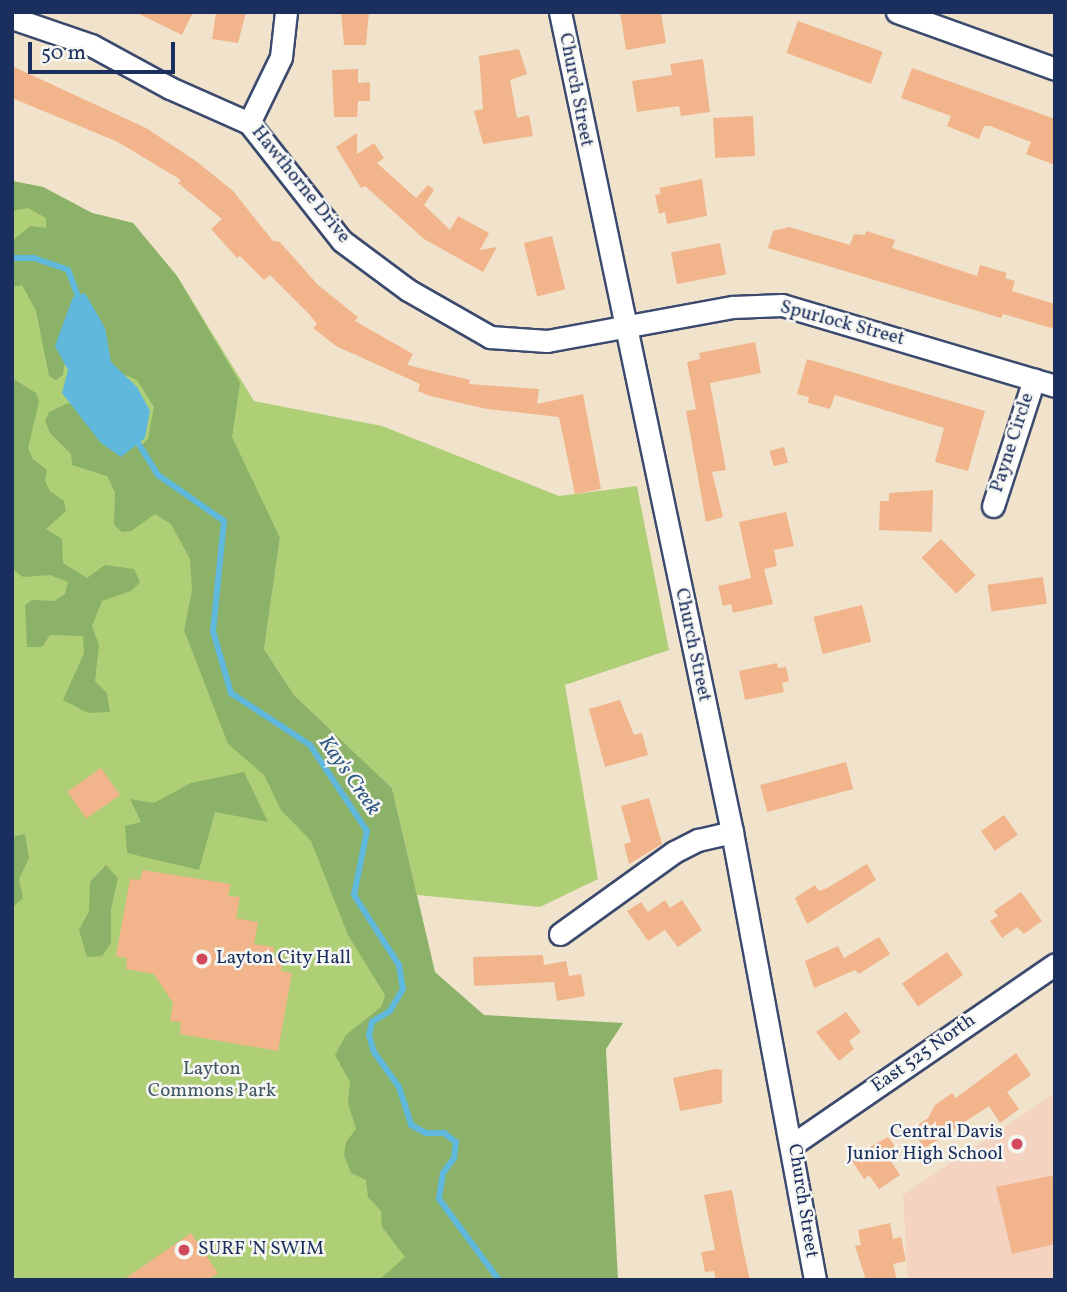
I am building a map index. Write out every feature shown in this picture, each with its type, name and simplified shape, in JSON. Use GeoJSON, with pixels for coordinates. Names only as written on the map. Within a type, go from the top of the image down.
{"type":"FeatureCollection","features":[{"type":"Feature","properties":{"kind":"street"},"geometry":{"type":"LineString","coordinates":[[249,122],[281,57],[286,12]]}},
{"type":"Feature","properties":{"kind":"street","name":"Church Street"},"geometry":{"type":"LineString","coordinates":[[560,12],[732,832],[792,1144],[815,1280]]}},
{"type":"Feature","properties":{"kind":"street"},"geometry":{"type":"LineString","coordinates":[[897,12],[1055,69]]}},
{"type":"Feature","properties":{"kind":"street","name":"Hawthorne Drive"},"geometry":{"type":"LineString","coordinates":[[12,18],[90,45],[170,88],[249,122],[342,241],[408,290],[490,337],[547,341],[624,327]]}},
{"type":"Feature","properties":{"kind":"street","name":"Spurlock Street"},"geometry":{"type":"LineString","coordinates":[[624,327],[733,307],[782,305],[1055,386]]}},
{"type":"Feature","properties":{"kind":"street","name":"Payne Circle"},"geometry":{"type":"LineString","coordinates":[[993,506],[1034,379]]}},
{"type":"Feature","properties":{"kind":"street"},"geometry":{"type":"LineString","coordinates":[[560,934],[674,852],[698,840],[732,832]]}},
{"type":"Feature","properties":{"kind":"street","name":"East 525 North"},"geometry":{"type":"LineString","coordinates":[[792,1144],[1055,964]]}},
{"type":"Feature","properties":{"kind":"shaded area","name":"Central Davis Junior High School"},"geometry":{"type":"Polygon","coordinates":[[[1055,1093],[1055,1280],[908,1280],[903,1195],[1055,1093]]]}},
{"type":"Feature","properties":{"kind":"green space","name":"Layton Commons Park"},"geometry":{"type":"Polygon","coordinates":[[[12,181],[43,187],[92,213],[133,223],[177,276],[254,401],[382,426],[559,496],[637,486],[669,650],[565,685],[598,879],[540,907],[417,895],[392,788],[294,695],[264,649],[280,538],[213,537],[544,1280],[12,1280],[12,181]]]}},
{"type":"Feature","properties":{"kind":"green space"},"geometry":{"type":"Polygon","coordinates":[[[12,181],[43,187],[92,213],[133,223],[177,276],[240,383],[232,437],[280,538],[264,649],[294,695],[392,788],[435,972],[484,1015],[623,1023],[606,1049],[618,1280],[379,1280],[405,1257],[382,1227],[381,1211],[368,1197],[366,1180],[351,1173],[344,1155],[346,1142],[356,1129],[348,1103],[350,1082],[335,1055],[346,1035],[381,1007],[385,995],[348,935],[311,841],[281,810],[264,775],[228,744],[184,630],[192,591],[190,559],[171,524],[155,514],[131,531],[122,532],[114,525],[115,492],[107,476],[72,465],[71,454],[50,433],[45,421],[49,412],[68,403],[111,419],[138,448],[148,439],[154,407],[137,380],[123,374],[65,361],[63,375],[56,380],[49,376],[36,311],[22,285],[12,287],[12,241],[30,226],[46,228],[46,218],[28,208],[12,211],[12,181]]]}},
{"type":"Feature","properties":{"kind":"green space"},"geometry":{"type":"Polygon","coordinates":[[[12,378],[36,393],[39,402],[28,448],[33,459],[47,470],[45,481],[50,491],[64,501],[66,511],[46,529],[62,539],[63,563],[87,578],[105,565],[134,569],[140,582],[131,591],[102,601],[92,626],[99,645],[95,681],[107,693],[110,712],[88,713],[63,700],[84,653],[83,636],[50,635],[42,647],[27,647],[25,605],[32,600],[54,601],[65,594],[68,582],[50,575],[23,577],[12,569],[12,378]]]}},
{"type":"Feature","properties":{"kind":"green space"},"geometry":{"type":"Polygon","coordinates":[[[244,772],[268,822],[215,812],[199,870],[127,853],[125,826],[141,822],[130,799],[154,803],[191,783],[244,772]]]}},
{"type":"Feature","properties":{"kind":"green space"},"geometry":{"type":"Polygon","coordinates":[[[25,834],[29,858],[19,879],[23,898],[12,908],[12,837],[25,834]]]}},
{"type":"Feature","properties":{"kind":"green space"},"geometry":{"type":"Polygon","coordinates":[[[106,865],[118,878],[111,909],[111,943],[102,956],[87,957],[79,930],[89,911],[90,882],[106,865]]]}},
{"type":"Feature","properties":{"kind":"water"},"geometry":{"type":"Polygon","coordinates":[[[85,293],[105,328],[111,362],[137,387],[150,411],[145,438],[121,457],[101,443],[62,393],[68,370],[55,346],[73,297],[85,293]]]}},
{"type":"Feature","properties":{"kind":"building"},"geometry":{"type":"Polygon","coordinates":[[[135,12],[193,12],[182,35],[135,12]]]}},
{"type":"Feature","properties":{"kind":"building"},"geometry":{"type":"Polygon","coordinates":[[[216,12],[246,12],[238,43],[212,39],[216,12]]]}},
{"type":"Feature","properties":{"kind":"building"},"geometry":{"type":"Polygon","coordinates":[[[341,12],[369,12],[366,45],[344,45],[341,12]]]}},
{"type":"Feature","properties":{"kind":"building"},"geometry":{"type":"Polygon","coordinates":[[[620,12],[661,12],[666,43],[626,50],[620,12]]]}},
{"type":"Feature","properties":{"kind":"building"},"geometry":{"type":"Polygon","coordinates":[[[798,21],[883,52],[871,84],[786,53],[798,21]]]}},
{"type":"Feature","properties":{"kind":"building"},"geometry":{"type":"Polygon","coordinates":[[[519,49],[527,74],[510,80],[517,118],[529,115],[533,136],[483,144],[474,111],[483,109],[479,56],[519,49]]]}},
{"type":"Feature","properties":{"kind":"building"},"geometry":{"type":"Polygon","coordinates":[[[703,59],[710,112],[681,116],[679,106],[637,112],[632,81],[672,75],[670,64],[703,59]]]}},
{"type":"Feature","properties":{"kind":"building"},"geometry":{"type":"Polygon","coordinates":[[[12,66],[146,128],[196,161],[233,191],[273,241],[280,242],[318,285],[358,317],[355,321],[413,354],[407,365],[470,380],[469,384],[539,389],[537,404],[583,394],[601,489],[575,494],[559,417],[487,409],[430,396],[418,391],[420,384],[336,346],[313,328],[317,324],[309,314],[270,275],[264,280],[240,256],[237,258],[211,229],[222,219],[178,183],[181,180],[118,142],[12,98],[12,66]]]}},
{"type":"Feature","properties":{"kind":"building"},"geometry":{"type":"Polygon","coordinates":[[[912,68],[1055,119],[1055,165],[1026,154],[1031,142],[990,126],[984,126],[979,139],[947,126],[951,116],[901,98],[912,68]]]}},
{"type":"Feature","properties":{"kind":"building"},"geometry":{"type":"Polygon","coordinates":[[[358,69],[358,83],[370,82],[370,101],[358,101],[357,117],[334,117],[332,70],[358,69]]]}},
{"type":"Feature","properties":{"kind":"building"},"geometry":{"type":"Polygon","coordinates":[[[753,116],[755,156],[715,158],[713,118],[753,116]]]}},
{"type":"Feature","properties":{"kind":"building"},"geometry":{"type":"Polygon","coordinates":[[[357,133],[357,154],[374,143],[384,158],[377,163],[416,198],[428,185],[434,190],[424,205],[450,230],[458,216],[489,233],[480,250],[497,247],[483,272],[424,239],[365,186],[361,188],[336,147],[357,133]]]}},
{"type":"Feature","properties":{"kind":"building"},"geometry":{"type":"Polygon","coordinates":[[[702,179],[707,216],[667,224],[665,212],[659,214],[655,195],[661,194],[659,188],[702,179]]]}},
{"type":"Feature","properties":{"kind":"building"},"geometry":{"type":"Polygon","coordinates":[[[789,227],[850,245],[854,234],[865,235],[866,231],[895,240],[892,248],[977,276],[980,265],[1007,273],[1005,278],[1015,281],[1012,291],[1055,304],[1055,329],[1003,314],[1001,318],[768,248],[773,231],[789,227]]]}},
{"type":"Feature","properties":{"kind":"building"},"geometry":{"type":"Polygon","coordinates":[[[552,236],[565,289],[537,296],[524,243],[552,236]]]}},
{"type":"Feature","properties":{"kind":"building"},"geometry":{"type":"Polygon","coordinates":[[[720,243],[726,274],[677,284],[671,253],[720,243]]]}},
{"type":"Feature","properties":{"kind":"building"},"geometry":{"type":"Polygon","coordinates":[[[755,342],[761,373],[710,383],[726,470],[712,472],[723,517],[706,522],[686,411],[696,409],[687,362],[700,359],[699,353],[755,342]]]}},
{"type":"Feature","properties":{"kind":"building"},"geometry":{"type":"Polygon","coordinates":[[[807,359],[985,411],[968,471],[935,462],[944,428],[835,395],[830,409],[808,403],[809,397],[797,394],[807,359]]]}},
{"type":"Feature","properties":{"kind":"building"},"geometry":{"type":"Polygon","coordinates":[[[784,447],[788,462],[774,466],[770,451],[784,447]]]}},
{"type":"Feature","properties":{"kind":"building"},"geometry":{"type":"Polygon","coordinates":[[[933,490],[932,532],[879,530],[880,501],[889,501],[889,493],[933,490]]]}},
{"type":"Feature","properties":{"kind":"building"},"geometry":{"type":"Polygon","coordinates":[[[786,512],[794,546],[774,550],[777,566],[764,569],[773,604],[733,613],[731,604],[723,606],[718,586],[751,578],[739,522],[786,512]]]}},
{"type":"Feature","properties":{"kind":"building"},"geometry":{"type":"Polygon","coordinates":[[[941,539],[976,575],[956,594],[922,558],[941,539]]]}},
{"type":"Feature","properties":{"kind":"building"},"geometry":{"type":"Polygon","coordinates":[[[1043,577],[1047,604],[991,612],[988,585],[1043,577]]]}},
{"type":"Feature","properties":{"kind":"building"},"geometry":{"type":"Polygon","coordinates":[[[862,605],[871,642],[823,654],[813,617],[862,605]]]}},
{"type":"Feature","properties":{"kind":"building"},"geometry":{"type":"Polygon","coordinates":[[[777,663],[778,668],[786,667],[789,681],[782,683],[784,692],[745,700],[739,671],[777,663]]]}},
{"type":"Feature","properties":{"kind":"building"},"geometry":{"type":"Polygon","coordinates":[[[620,700],[634,735],[642,733],[648,755],[605,767],[589,709],[620,700]]]}},
{"type":"Feature","properties":{"kind":"building"},"geometry":{"type":"Polygon","coordinates":[[[846,762],[853,789],[767,812],[760,785],[846,762]]]}},
{"type":"Feature","properties":{"kind":"building"},"geometry":{"type":"Polygon","coordinates":[[[101,768],[120,795],[86,819],[67,792],[101,768]]]}},
{"type":"Feature","properties":{"kind":"building"},"geometry":{"type":"Polygon","coordinates":[[[649,798],[662,844],[629,864],[624,844],[631,842],[621,806],[649,798]]]}},
{"type":"Feature","properties":{"kind":"building"},"geometry":{"type":"Polygon","coordinates":[[[1004,815],[1018,835],[995,851],[981,831],[1004,815]]]}},
{"type":"Feature","properties":{"kind":"building"},"geometry":{"type":"Polygon","coordinates":[[[867,864],[876,880],[807,924],[795,898],[815,885],[819,891],[827,888],[867,864]]]}},
{"type":"Feature","properties":{"kind":"building","name":"Layton City Hall"},"geometry":{"type":"Polygon","coordinates":[[[143,870],[231,884],[228,896],[240,897],[236,918],[258,922],[254,944],[274,947],[273,958],[283,960],[281,971],[292,973],[278,1051],[180,1034],[181,1022],[170,1021],[173,1003],[154,974],[126,969],[127,958],[116,956],[130,879],[140,880],[143,870]]]}},
{"type":"Feature","properties":{"kind":"building"},"geometry":{"type":"Polygon","coordinates":[[[1021,892],[1042,921],[1024,934],[1017,927],[1002,938],[990,921],[998,916],[994,911],[1021,892]]]}},
{"type":"Feature","properties":{"kind":"building"},"geometry":{"type":"Polygon","coordinates":[[[665,900],[670,908],[682,900],[702,930],[678,947],[665,930],[648,941],[627,911],[641,902],[648,912],[665,900]]]}},
{"type":"Feature","properties":{"kind":"building"},"geometry":{"type":"Polygon","coordinates":[[[879,937],[890,954],[859,974],[855,970],[814,988],[805,961],[838,946],[844,958],[879,937]]]}},
{"type":"Feature","properties":{"kind":"building"},"geometry":{"type":"Polygon","coordinates":[[[947,952],[963,975],[918,1006],[902,984],[947,952]]]}},
{"type":"Feature","properties":{"kind":"building"},"geometry":{"type":"Polygon","coordinates":[[[543,955],[544,965],[566,961],[569,976],[581,974],[585,996],[557,1001],[554,982],[474,986],[473,957],[543,955]]]}},
{"type":"Feature","properties":{"kind":"building"},"geometry":{"type":"Polygon","coordinates":[[[846,1012],[861,1032],[849,1041],[854,1049],[839,1061],[816,1032],[846,1012]]]}},
{"type":"Feature","properties":{"kind":"building"},"geometry":{"type":"Polygon","coordinates":[[[1016,1053],[1031,1075],[1007,1092],[1019,1109],[1000,1123],[989,1106],[925,1148],[911,1130],[928,1118],[935,1105],[952,1093],[956,1098],[1016,1053]]]}},
{"type":"Feature","properties":{"kind":"building"},"geometry":{"type":"Polygon","coordinates":[[[715,1069],[722,1070],[722,1103],[680,1111],[673,1078],[715,1069]]]}},
{"type":"Feature","properties":{"kind":"building"},"geometry":{"type":"Polygon","coordinates":[[[888,1137],[900,1153],[890,1160],[900,1175],[879,1189],[869,1175],[864,1179],[850,1158],[888,1137]]]}},
{"type":"Feature","properties":{"kind":"building"},"geometry":{"type":"Polygon","coordinates":[[[1055,1175],[1055,1244],[1012,1254],[996,1187],[1055,1175]]]}},
{"type":"Feature","properties":{"kind":"building"},"geometry":{"type":"Polygon","coordinates":[[[732,1190],[750,1280],[716,1280],[714,1271],[705,1272],[701,1252],[715,1250],[704,1195],[732,1190]]]}},
{"type":"Feature","properties":{"kind":"building"},"geometry":{"type":"Polygon","coordinates":[[[890,1223],[893,1239],[901,1237],[906,1261],[893,1264],[897,1280],[866,1280],[855,1246],[861,1245],[858,1230],[890,1223]]]}},
{"type":"Feature","properties":{"kind":"building","name":"SURF 'N SWIM"},"geometry":{"type":"Polygon","coordinates":[[[191,1233],[218,1273],[208,1280],[123,1280],[191,1233]]]}},
{"type":"Feature","properties":{"kind":"waterway","name":"Kay's Creek"},"geometry":{"type":"LineString","coordinates":[[12,258],[34,258],[68,270],[80,302]]}},
{"type":"Feature","properties":{"kind":"waterway","name":"Kay's Creek"},"geometry":{"type":"LineString","coordinates":[[135,438],[158,475],[224,521],[213,631],[231,693],[310,745],[367,831],[354,895],[399,965],[403,989],[390,1011],[372,1022],[369,1035],[374,1052],[399,1087],[411,1125],[426,1133],[444,1133],[456,1142],[454,1158],[443,1173],[439,1199],[499,1280]]}},
{"type":"Feature","properties":{"kind":"place","name":"Layton City Hall"},"geometry":{"type":"Point","coordinates":[202,959]}},
{"type":"Feature","properties":{"kind":"place","name":"Central Davis Junior High School"},"geometry":{"type":"Point","coordinates":[1017,1144]}},
{"type":"Feature","properties":{"kind":"place","name":"SURF 'N SWIM"},"geometry":{"type":"Point","coordinates":[184,1250]}}]}
